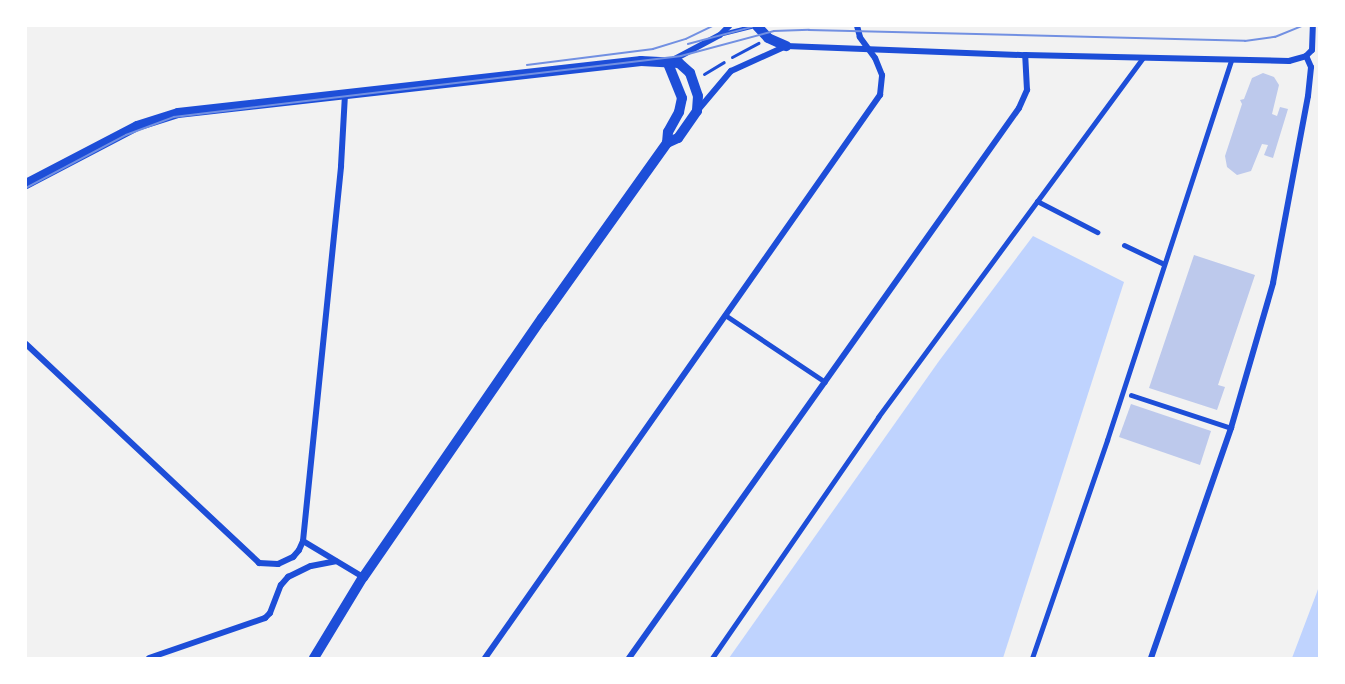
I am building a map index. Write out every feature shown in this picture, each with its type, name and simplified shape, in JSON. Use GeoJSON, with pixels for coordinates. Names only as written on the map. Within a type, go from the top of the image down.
{"type":"FeatureCollection","features":[{"type":"Feature","properties":{"kind":"street"},"geometry":{"type":"LineString","coordinates":[[668,63],[720,35],[729,26]]}},
{"type":"Feature","properties":{"kind":"street"},"geometry":{"type":"LineString","coordinates":[[757,26],[768,38],[786,46],[1025,56],[1289,61],[1306,56],[1312,50],[1312,28]]}},
{"type":"Feature","properties":{"kind":"street"},"geometry":{"type":"LineString","coordinates":[[485,658],[880,94],[882,75],[860,37],[858,26]]}},
{"type":"Feature","properties":{"kind":"street"},"geometry":{"type":"LineString","coordinates":[[314,658],[363,577],[542,318],[667,143],[678,138],[697,111],[731,71],[786,46]]}},
{"type":"Feature","properties":{"kind":"street"},"geometry":{"type":"LineString","coordinates":[[629,658],[1019,108],[1027,90],[1025,56]]}},
{"type":"Feature","properties":{"kind":"street"},"geometry":{"type":"LineString","coordinates":[[1151,658],[1231,428],[1273,283],[1308,96],[1311,67],[1306,56]]}},
{"type":"Feature","properties":{"kind":"street"},"geometry":{"type":"LineString","coordinates":[[712,658],[878,417],[1143,58]]}},
{"type":"Feature","properties":{"kind":"street"},"geometry":{"type":"LineString","coordinates":[[26,184],[137,126],[160,118],[345,93],[641,60],[679,63],[690,72],[698,96],[697,111]]}},
{"type":"Feature","properties":{"kind":"street"},"geometry":{"type":"LineString","coordinates":[[1032,658],[1230,60]]}},
{"type":"Feature","properties":{"kind":"street"},"geometry":{"type":"LineString","coordinates":[[667,143],[668,132],[679,112],[682,98],[668,63]]}},
{"type":"Feature","properties":{"kind":"street"},"geometry":{"type":"LineString","coordinates":[[26,344],[259,563],[268,565],[285,562],[299,550],[303,541],[341,166],[346,108],[345,93]]}},
{"type":"Feature","properties":{"kind":"street"},"geometry":{"type":"LineString","coordinates":[[1037,201],[1097,232]]}},
{"type":"Feature","properties":{"kind":"street"},"geometry":{"type":"LineString","coordinates":[[1124,245],[1164,264]]}},
{"type":"Feature","properties":{"kind":"street"},"geometry":{"type":"LineString","coordinates":[[725,315],[825,382]]}},
{"type":"Feature","properties":{"kind":"street"},"geometry":{"type":"LineString","coordinates":[[1131,395],[1231,428]]}},
{"type":"Feature","properties":{"kind":"street"},"geometry":{"type":"LineString","coordinates":[[303,541],[363,577]]}},
{"type":"Feature","properties":{"kind":"street"},"geometry":{"type":"LineString","coordinates":[[149,658],[265,618],[270,613],[281,585],[288,577],[305,568],[336,561]]}},
{"type":"Feature","properties":{"kind":"lane"},"geometry":{"type":"LineString","coordinates":[[720,35],[757,26]]}},
{"type":"Feature","properties":{"kind":"path"},"geometry":{"type":"LineString","coordinates":[[700,77],[712,69]]}},
{"type":"Feature","properties":{"kind":"water"},"geometry":{"type":"Polygon","coordinates":[[[1033,236],[1124,282],[1003,658],[729,658],[939,361],[1033,236]]]}},
{"type":"Feature","properties":{"kind":"water"},"geometry":{"type":"Polygon","coordinates":[[[1319,586],[1319,658],[1292,658],[1317,592],[1319,586]]]}},
{"type":"Feature","properties":{"kind":"building"},"geometry":{"type":"Polygon","coordinates":[[[1263,73],[1274,77],[1279,85],[1272,114],[1277,116],[1280,107],[1288,109],[1273,158],[1264,155],[1268,145],[1262,144],[1251,171],[1237,175],[1227,167],[1225,156],[1242,104],[1240,100],[1244,99],[1252,78],[1263,73]]]}},
{"type":"Feature","properties":{"kind":"building"},"geometry":{"type":"Polygon","coordinates":[[[1194,255],[1255,275],[1218,385],[1225,387],[1217,410],[1149,388],[1194,255]]]}},
{"type":"Feature","properties":{"kind":"building"},"geometry":{"type":"Polygon","coordinates":[[[1131,404],[1211,431],[1200,465],[1119,437],[1131,404]]]}},
{"type":"Feature","properties":{"kind":"tram line"},"geometry":{"type":"LineString","coordinates":[[527,65],[653,49],[686,39],[713,26]]}},
{"type":"Feature","properties":{"kind":"tram line"},"geometry":{"type":"LineString","coordinates":[[26,188],[126,135],[174,117],[681,56],[774,31],[1245,41],[1275,37],[1302,26]]}},
{"type":"Feature","properties":{"kind":"tram line"},"geometry":{"type":"LineString","coordinates":[[688,44],[752,27]]}}]}
